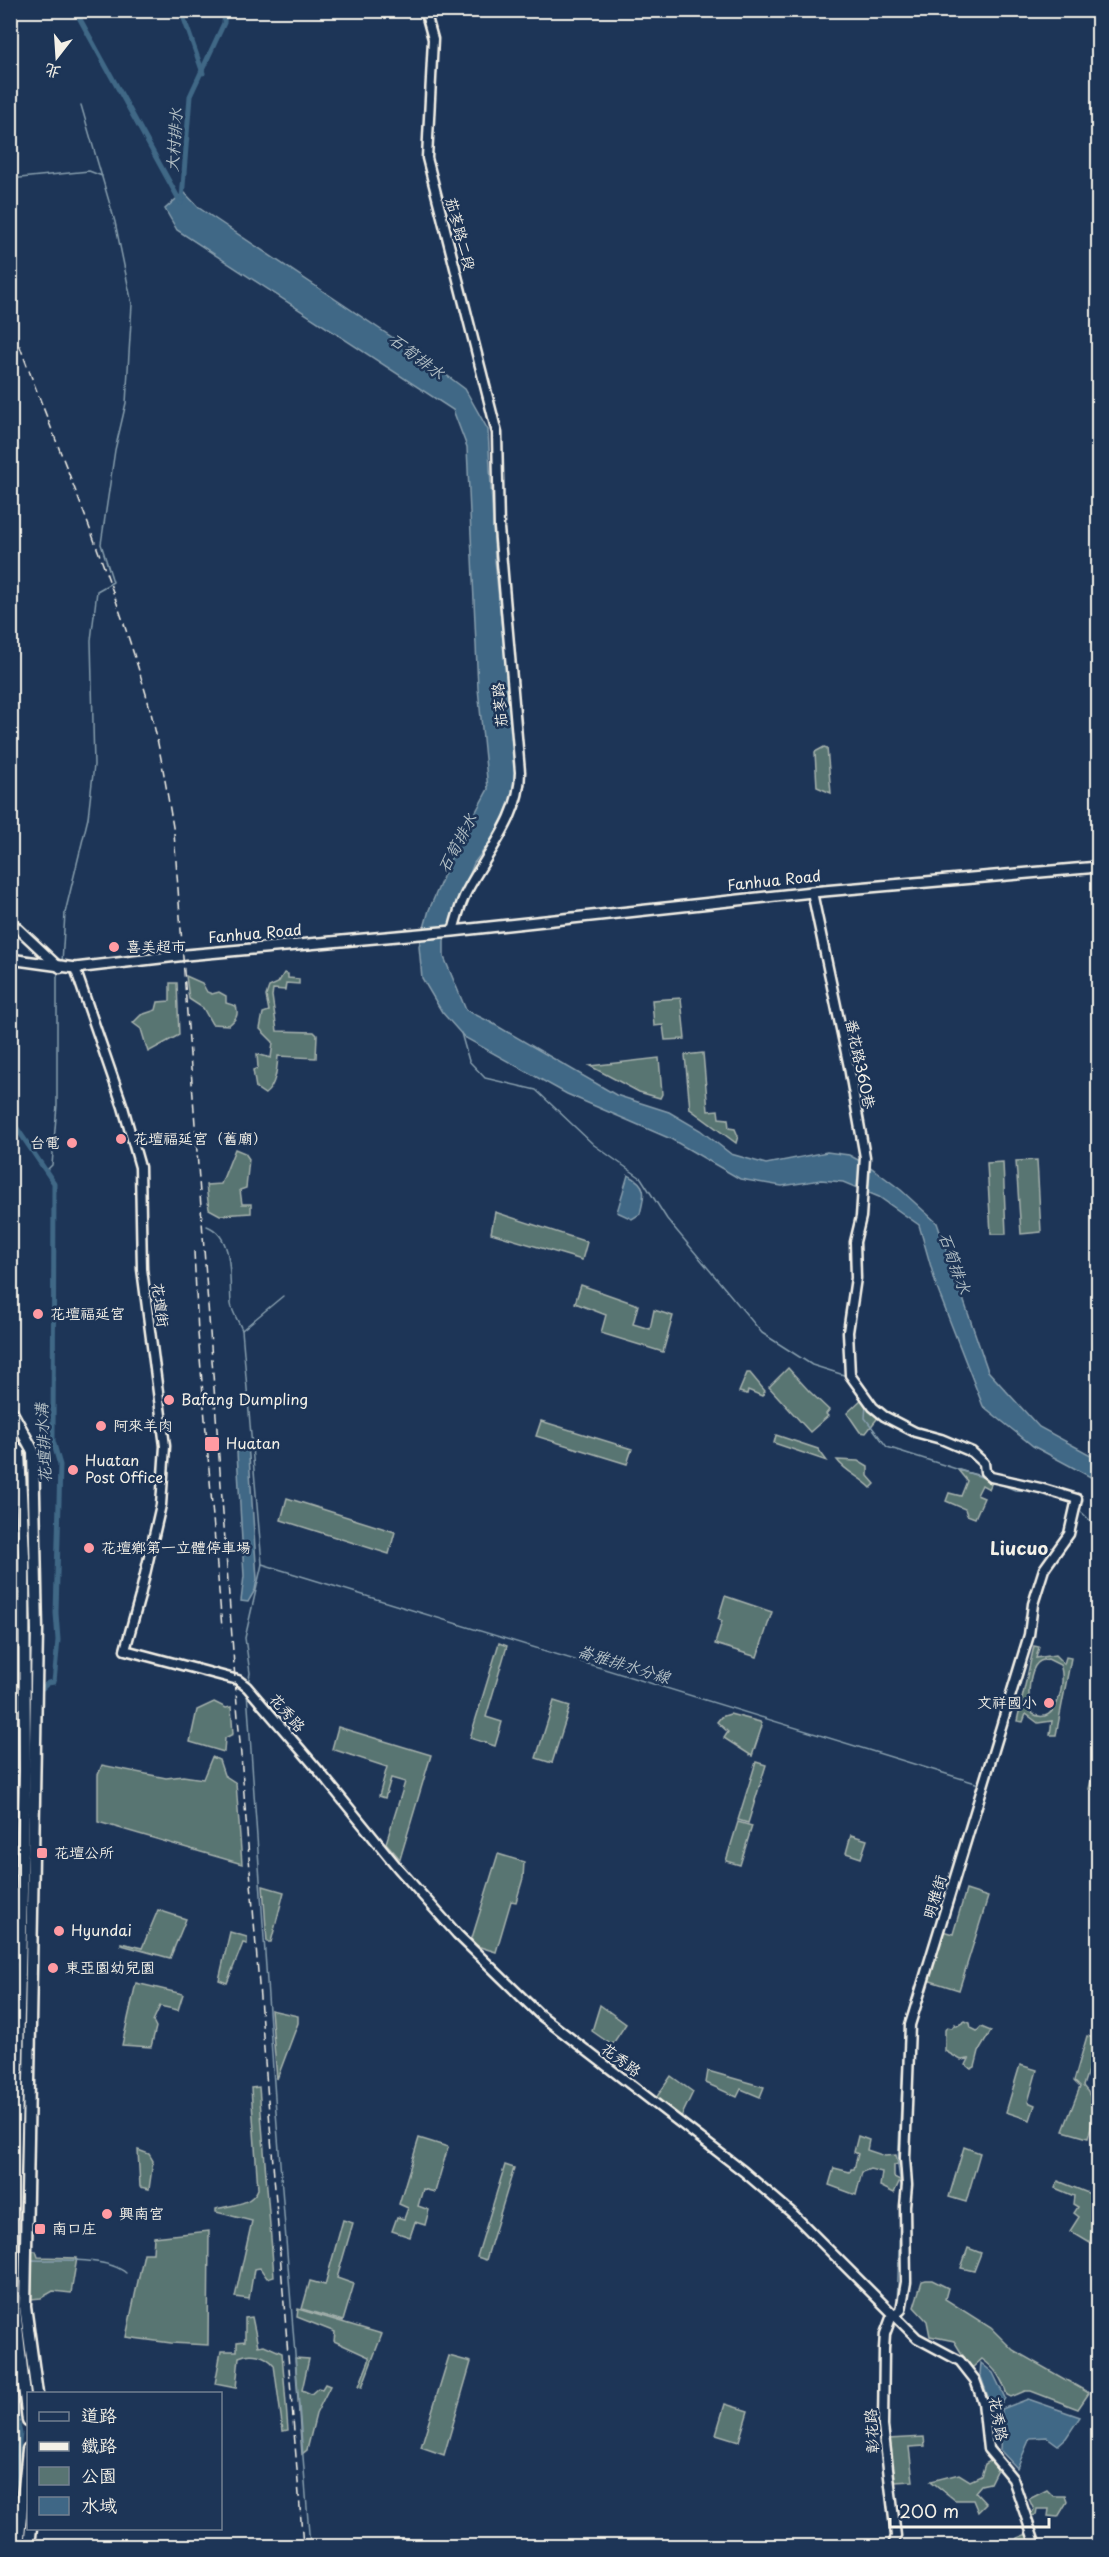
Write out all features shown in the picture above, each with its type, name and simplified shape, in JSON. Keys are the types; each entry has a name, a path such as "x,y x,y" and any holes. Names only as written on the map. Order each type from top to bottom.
{"main road":[{"name":"Fanhua Road","path":"10,959 75,969 186,955 453,931 812,892 1098,867"},
{"path":"10,1409 33,1451 36,1703 28,2206 25,2258 26,2320 37,2392"},
{"path":"10,1440 20,1452 24,1556 25,1719 13,2257 15,2309 27,2412"},
{"path":"14,2209 28,2206"},
{"path":"18,2547 27,2459"},
{"path":"29,2547 31,2530"}],"street":[{"name":"茄苳路二段","path":"425,10 433,39 428,158 493,415 498,461"},
{"name":"茄苳路","path":"453,931 468,889 509,819 519,784 499,528 498,461"},
{"name":"番花路360巷","path":"812,892 849,1067 865,1157 863,1200 855,1242 857,1262 848,1332 850,1375 873,1407 906,1428 972,1452 984,1463 985,1472 991,1477 1077,1499"},
{"path":"10,921 61,968"},
{"name":"花壇街","path":"75,969 123,1107 140,1167 142,1269 165,1446 161,1505 125,1650"},
{"name":"明雅街","path":"894,2317 901,2310 906,2282 905,2206 908,2190 905,2158 910,2025 1029,1635 1033,1604 1047,1563 1069,1534 1077,1499"},
{"name":"花秀路","path":"125,1650 238,1680 247,1687 398,1868 457,1934 530,2006 743,2171 792,2213 917,2338 960,2361 975,2380 983,2402 988,2449 1014,2479 1036,2547"},
{"name":"彰花路","path":"893,2547 896,2536 883,2426 884,2338 891,2318 894,2317"}],"green space":[{"path":"824,747 827,748 831,793 817,787 815,752"},
{"path":"284,973 288,974 288,978 299,979 299,984 286,983 285,990 273,989 277,1031 314,1032 317,1035 316,1058 278,1056 274,1082 265,1094 256,1088 253,1070 258,1068 257,1054 271,1058 273,1042 260,1029 263,1013 269,1011 266,996 269,987 278,983"},
{"path":"186,976 202,983 207,992 212,994 219,992 226,996 226,1003 236,1006 237,1014 229,1025 212,1024 203,1008 189,999"},
{"path":"170,983 177,983 179,1035 148,1052 141,1029 133,1023 141,1015 156,1010 158,1002 170,1001"},
{"path":"681,998 685,1039 665,1040 663,1025 654,1026 652,1000"},
{"path":"703,1053 708,1111 718,1110 719,1118 728,1119 729,1128 735,1129 738,1136 736,1143 690,1109 685,1055"},
{"path":"659,1058 662,1094 660,1098 639,1092 590,1066"},
{"path":"235,1149 245,1153 249,1159 246,1188 240,1190 242,1204 251,1204 251,1213 220,1215 209,1209 206,1185 221,1184"},
{"path":"1037,1160 1041,1232 1021,1234 1016,1161"},
{"path":"1003,1162 1006,1234 991,1234 987,1163"},
{"path":"495,1212 587,1242 582,1260 491,1233"},
{"path":"581,1285 638,1305 633,1324 650,1329 654,1310 673,1316 663,1352 601,1333 606,1315 575,1303"},
{"path":"788,1368 829,1410 826,1414 828,1416 810,1432 769,1387"},
{"path":"747,1373 750,1373 765,1391 762,1396 748,1390 747,1394 739,1392"},
{"path":"863,1398 880,1415 866,1433 860,1432 847,1413"},
{"path":"541,1421 632,1449 627,1464 536,1436"},
{"path":"776,1435 818,1449 827,1461 774,1443"},
{"path":"837,1460 858,1461 868,1467 868,1476 875,1484 871,1488"},
{"path":"958,1470 981,1476 992,1482 989,1489 982,1485 977,1495 984,1498 975,1518 967,1515 965,1509 946,1501 949,1493 961,1496 967,1481"},
{"path":"287,1498 395,1532 389,1554 281,1520"},
{"path":"725,1596 772,1612 757,1657 715,1644 722,1621 718,1619"},
{"path":"499,1643 507,1646 486,1717 502,1722 495,1746 470,1738"},
{"path":"1034,1646 1039,1647 1036,1658 1055,1655 1064,1664 1066,1657 1071,1658 1056,1735 1050,1735 1052,1721 1038,1723 1026,1714 1023,1722 1017,1721","holes":["1048,1659 1060,1665 1061,1691 1054,1709 1041,1717 1033,1714 1029,1690 1035,1666 1040,1661"]},
{"path":"554,1701 570,1706 552,1763 536,1758"},
{"path":"214,1702 226,1708 231,1707 233,1734 225,1738 224,1752 190,1742 197,1710"},
{"path":"730,1714 760,1722 762,1726 752,1756 724,1738 728,1732 717,1722 721,1717"},
{"path":"338,1727 431,1755 400,1859 386,1843 405,1782 391,1778 385,1798 379,1796 387,1767 332,1749"},
{"path":"1098,1755 1096,1790 1089,1789"},
{"path":"212,1757 219,1760 224,1775 236,1783 242,1864 98,1822 98,1775 102,1765 166,1778 183,1776 203,1779"},
{"path":"756,1762 766,1765 748,1823 738,1820"},
{"path":"738,1822 752,1826 740,1865 726,1861"},
{"path":"851,1835 867,1840 861,1858 846,1853"},
{"path":"498,1854 524,1862 523,1878 516,1902 511,1901 496,1952 477,1946 471,1941"},
{"path":"263,1886 284,1892 271,1942 267,1942"},
{"path":"966,1890 988,1897 959,1990 924,1979 939,1930 953,1934"},
{"path":"158,1910 186,1919 170,1958 121,1945 121,1943 142,1948"},
{"path":"230,1932 247,1937 247,1944 243,1943 227,1983 219,1980"},
{"path":"136,1983 183,1994 178,2010 160,2006 153,2021 156,2027 151,2047 122,2045"},
{"path":"600,2005 626,2024 612,2045 592,2031"},
{"path":"271,2010 298,2016 298,2023 277,2079"},
{"path":"965,2021 977,2031 981,2027 991,2031 979,2051 975,2067 971,2069 966,2065 969,2059 961,2060 945,2051 947,2027 952,2028 955,2024 957,2026"},
{"path":"1087,2036 1098,2039 1083,2086 1093,2104 1093,2118 1088,2138 1063,2131 1080,2087 1074,2081"},
{"path":"1020,2065 1037,2070 1028,2102 1035,2105 1030,2120 1006,2112"},
{"path":"708,2071 764,2087 760,2097 741,2089 737,2097 706,2083"},
{"path":"671,2076 693,2092 681,2117 656,2098"},
{"path":"259,2087 274,2276 267,2278 260,2268 254,2269 249,2299 235,2297 252,2221 216,2212 216,2209 246,2201 258,2189 251,2088"},
{"path":"858,2136 869,2140 867,2150 885,2156 896,2155 898,2164 894,2165 894,2177 900,2180 894,2193 880,2186 882,2172 870,2169 862,2172 856,2195 829,2185 834,2168 850,2172 854,2169 858,2154 854,2152"},
{"path":"419,2138 448,2147 435,2192 423,2189 418,2206 429,2210 425,2225 415,2222 410,2237 392,2231 397,2217 404,2219 408,2208 399,2204"},
{"path":"964,2147 980,2153 966,2202 949,2197"},
{"path":"138,2150 149,2154 153,2161 149,2189 140,2187"},
{"path":"505,2165 514,2168 486,2260 477,2257"},
{"path":"1058,2181 1098,2197 1090,2243 1070,2231 1079,2217 1074,2213 1078,2207 1073,2204 1074,2196 1055,2188"},
{"path":"343,2220 353,2223 337,2278 354,2284 343,2321 302,2309 310,2281 325,2285"},
{"path":"209,2231 208,2345 126,2337 144,2253 153,2253 154,2237"},
{"path":"968,2248 981,2253 974,2271 961,2268"},
{"path":"29,2251 36,2251 38,2257 77,2258 71,2293 53,2291 41,2298 31,2299"},
{"path":"932,2280 948,2288 945,2299 991,2328 1013,2350 1089,2393 1078,2409 1031,2391 1011,2397 1007,2395 995,2371 982,2359 970,2367 954,2341 930,2336 927,2321 914,2307 922,2281"},
{"path":"298,2309 382,2334 362,2387 359,2386 369,2357 334,2341 335,2332 297,2317"},
{"path":"252,2317 258,2346 264,2345 282,2353 288,2430 283,2431 274,2365 267,2359 253,2354 239,2357 236,2388 215,2384 221,2351 237,2351 237,2342 245,2341 245,2318"},
{"path":"449,2356 471,2362 444,2455 421,2447"},
{"path":"295,2358 309,2359 302,2390 311,2394 318,2388 322,2389 325,2384 330,2386 316,2414 307,2450 302,2454"},
{"path":"725,2404 748,2411 739,2441 716,2434"},
{"path":"924,2437 925,2446 909,2447 913,2481 894,2482 888,2439"},
{"path":"990,2461 999,2465 990,2483 981,2485 975,2492 986,2504 978,2512 973,2500 955,2500 931,2481 959,2474 970,2481 981,2476 985,2464"},
{"path":"1047,2490 1053,2496 1065,2496 1067,2502 1058,2517 1048,2516 1049,2509 1037,2509 1036,2515 1029,2516 1034,2510 1029,2499"},
{"path":"1027,2534 1032,2546 1011,2546 1017,2538"}],"water":[{"path":"184,192 199,208 429,362 465,389 488,430 495,560 518,790 492,839 474,863 444,941 444,957 466,1010 616,1095 669,1112 700,1130 731,1154 766,1164 827,1152 849,1155 869,1166 901,1190 937,1223 988,1371 1039,1427 1098,1459 1098,1481 1033,1446 983,1406 937,1288 919,1225 879,1197 843,1182 821,1180 782,1186 740,1179 671,1139 567,1094 464,1037 442,1012 422,978 419,946 429,910 451,858 488,789 478,688 467,447 453,410 177,230 165,209"},
{"path":"628,1175 639,1182 644,1196 640,1214 632,1219 617,1212"},
{"path":"248,1447 249,1456 257,1579 255,1590 248,1602 241,1601 244,1576 237,1452"},
{"path":"981,2363 993,2373 1005,2398 1001,2405 988,2397 980,2374"},
{"path":"1028,2399 1080,2417 1066,2438 1058,2445 1047,2437 1030,2438 1017,2468 1000,2450 1002,2409"}],"waterway":[{"name":"石筍排水","path":"75,10 181,203"},
{"path":"181,10 203,73"},
{"name":"大村排水","path":"182,199 190,96 224,23 225,10"},
{"path":"62,963 65,913 88,818 94,765 91,640 97,591 113,582 101,544 115,450 126,403 132,304 115,222 81,105"},
{"path":"10,179 89,171 102,176"},
{"path":"823,962 854,1119"},
{"path":"47,1170 52,1165 57,1105 57,977 59,971"},
{"path":"461,1033 469,1061 485,1078 536,1090 594,1145 641,1178 667,1219 762,1333 812,1365 847,1376"},
{"name":"花壇排水溝","path":"10,1118 54,1183 53,1441 60,1465 56,1613 58,1640 54,1682 48,1683 36,1694"},
{"path":"207,1226 216,1231 226,1249 229,1260 231,1304 242,1330"},
{"path":"248,1684 250,1673 245,1638 262,1564 242,1330 283,1296"},
{"path":"866,1404 865,1418 887,1447 988,1479"},
{"path":"998,1483 1015,1490 1034,1491"},
{"path":"1059,1498 1071,1503"},
{"path":"1079,1510 1098,1528"},
{"name":"崙雅排水分線","path":"262,1564 979,1784 905,2023 898,2166 901,2186 897,2308"},
{"path":"247,1692 276,2112 310,2546"},
{"name":"花壇排水溝","path":"10,1723 23,1707"},
{"path":"1098,1784 1096,1795 1098,1803"},
{"path":"30,2260 94,2262 107,2264 126,2273"},
{"name":"花壇排水溝","path":"10,2382 20,2434 10,2517"},
{"name":"花壇排水溝","path":"10,2474 15,2475"}],"railway":[{"path":"10,320 116,600 155,729 174,833 235,1679 303,2546"},
{"path":"194,1251 198,1333 222,1628"}],"place":[{"name":"喜美超市","path":"114,947"},
{"name":"花壇福延宮（舊廟）","path":"121,1139"},
{"name":"台電","path":"72,1143"},
{"name":"花壇福延宮","path":"38,1314"},
{"name":"Bafang Dumpling","path":"169,1400"},
{"name":"阿來羊肉","path":"101,1426"},
{"name":"Huatan","path":"212,1444"},
{"name":"Huatan Post Office","path":"73,1470"},
{"name":"花壇鄉第一立體停車場","path":"89,1548"},
{"name":"文祥國小","path":"1049,1703"},
{"name":"花壇公所","path":"42,1853"},
{"name":"Hyundai","path":"59,1931"},
{"name":"東亞園幼兒園","path":"53,1968"},
{"name":"興南宮","path":"107,2214"},
{"name":"南口庄","path":"40,2229"}],"district":[{"name":"Liucuo","path":"1019,1549"}]}
